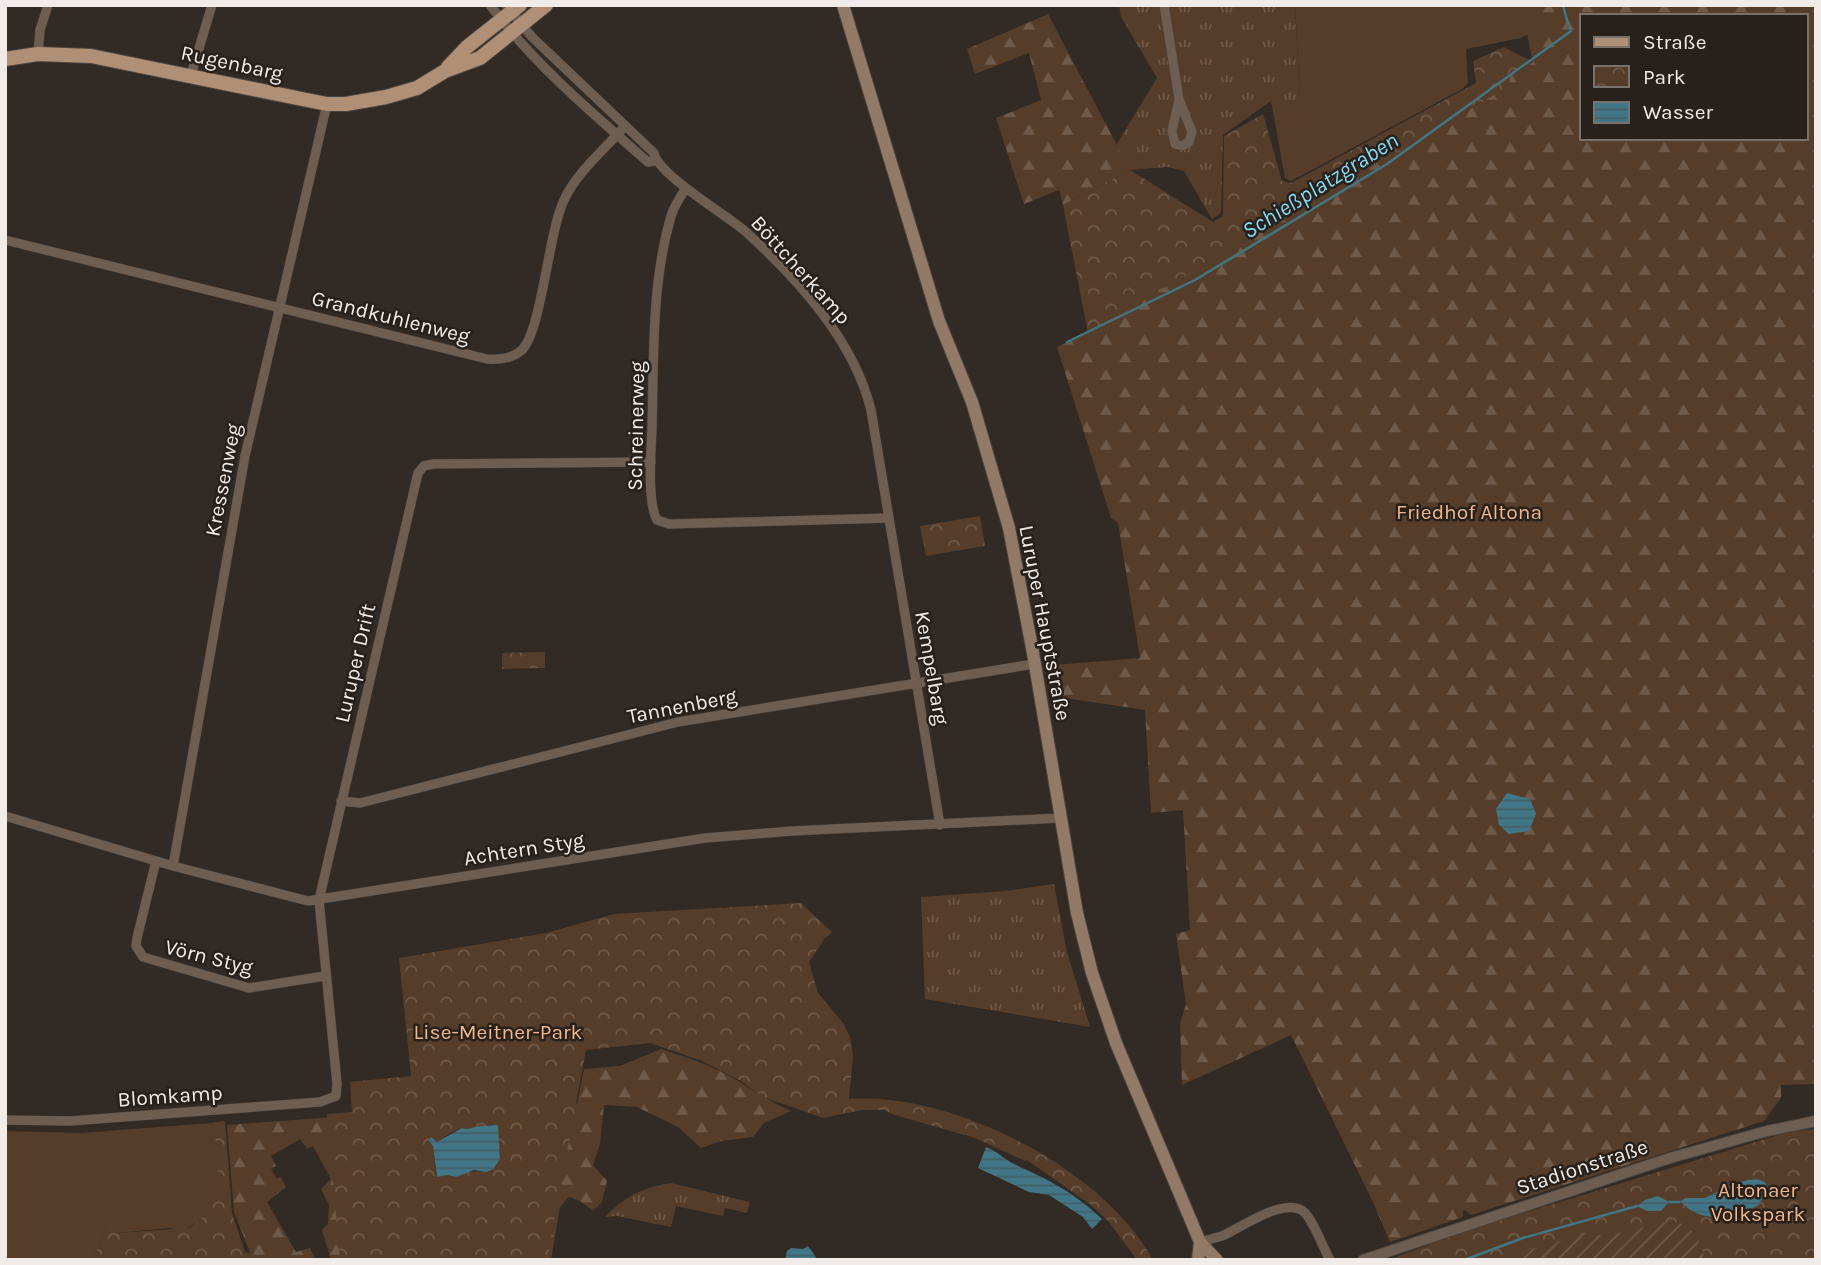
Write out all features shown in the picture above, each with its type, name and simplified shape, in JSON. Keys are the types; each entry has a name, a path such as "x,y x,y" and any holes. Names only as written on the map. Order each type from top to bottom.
{"main road":[{"name":"Rugenbarg","path":"5,59 38,54 91,56 327,104 356,103 396,95 424,85 445,71 480,58 546,5"},
{"name":"Luruper Hauptstraße","path":"844,7 939,321 980,427 1009,528 1076,913 1103,1009 1200,1242 1217,1260"},
{"name":"Rugenbarg","path":"445,71 467,47 510,11"},
{"name":"Luruper Hauptstraße","path":"1198,1260 1200,1242"}],"street":[{"path":"38,54 40,30 48,5"},
{"path":"191,75 212,5"},
{"name":"Böttcherkamp","path":"489,5 510,11 517,29 617,135 648,162 656,161"},
{"path":"1164,5 1179,99"},
{"name":"Böttcherkamp","path":"517,29 654,153 656,161 686,188 729,218 763,248 800,288 840,340 855,365 867,394 889,518"},
{"name":"Kressenweg","path":"173,866 245,456 327,104"},
{"name":"Grandkuhlenweg","path":"5,240 487,359 507,359 516,355 528,341 532,331 564,199 582,174 625,126"},
{"name":"Schreinerweg","path":"686,188 671,218 659,282 651,462 654,514 662,523 889,518"},
{"name":"Luruper Drift","path":"336,1096 319,900 421,469 428,464 651,462"},
{"name":"Kempelbarg","path":"889,518 940,825"},
{"name":"Tannenberg","path":"341,801 360,803 678,722 1034,664"},
{"name":"Achtern Styg","path":"5,816 300,900 319,900 705,838 1060,818"},
{"name":"Vörn Styg","path":"156,861 137,938 136,946 142,957 249,988 325,976"},
{"name":"Blomkamp","path":"5,1120 38,1122 140,1116 320,1102 336,1096"},
{"name":"Stadionstraße","path":"1363,1260 1670,1158 1816,1121"},
{"path":"1200,1242 1225,1234 1237,1226 1280,1209 1296,1208 1308,1216 1330,1260"}],"green space":[{"path":"1119,5 1295,5 1300,101 1271,101 1223,135 1221,213 1212,219 1184,171 1168,167 1130,170 1116,145 1157,78 1121,17"},
{"path":"1295,5 1529,5 1536,31 1521,38 1466,49 1468,83 1462,89 1291,181 1285,178 1271,101 1300,101"},
{"name":"Friedhof Altona","path":"1521,5 1816,5 1816,1084 1781,1085 1781,1098 1764,1121 1471,1215 1465,1210 1463,1217 1390,1242 1291,1035 1182,1085 1180,1024 1186,1004 1176,934 1190,930 1183,810 1151,813 1145,710 1058,697 1054,665 1140,658 1118,523 1111,518 1057,347 1088,333 1533,62"},
{"path":"1048,14 1130,170 1063,205 1059,190 1024,204 996,118 1041,100 1029,53 975,74 967,49"},
{"path":"1504,47 1533,62 1511,74 1508,87 1088,333 1063,205 1130,170 1213,222 1223,216 1224,136 1263,114 1282,181 1291,183 1476,83 1473,61"},
{"path":"980,516 985,546 926,556 920,526"},
{"path":"545,652 545,668 502,669 502,653"},
{"path":"1054,884 1067,952 1090,1027 925,999 921,897 1005,891"},
{"name":"Lise-Meitner-Park","path":"801,903 832,932 809,962 818,993 843,1023 850,1037 853,1056 849,1099 890,1100 933,1108 978,1122 1021,1142 1062,1167 1099,1195 1130,1227 1153,1260 1137,1260 1109,1222 1091,1205 1027,1160 975,1138 884,1110 862,1110 823,1118 763,1097 741,1081 702,1061 650,1043 586,1050 547,1260 340,1260 327,1114 352,1112 350,1082 411,1076 399,958 546,933 614,914","holes":["496,1124 500,1154 486,1172 436,1175 433,1146 462,1128 469,1130"]},
{"path":"661,1049 716,1069 791,1111 764,1123 753,1137 721,1141 701,1148 678,1127 637,1107 604,1105 600,1144 593,1165 607,1181 602,1202 593,1211 569,1197 560,1207 551,1260 370,1260 469,1207 546,1104 577,1104 584,1069 620,1066"},
{"path":"333,1117 355,1260 331,1260 322,1230 328,1223 329,1205 321,1189 331,1179 313,1146 307,1149 300,1139 271,1156 276,1166 271,1169 277,1179 281,1177 286,1187 267,1202 296,1252 310,1248 316,1260 253,1260 234,1212 227,1125"},
{"path":"225,1121 232,1213 245,1252 275,1260 93,1260 112,1210 117,1233 189,1228 201,1219 215,1133 210,1123"},
{"path":"210,1123 215,1132 219,1193 201,1219 182,1232 170,1228 116,1233 112,1211 93,1260 5,1260 5,1131 81,1133"},
{"name":"Altonaer Volkspark","path":"1816,1129 1816,1260 1388,1260 1472,1229 1752,1143 1788,1132"},
{"path":"671,1183 750,1202 747,1213 725,1208 723,1216 676,1206 671,1227 617,1216 605,1217 635,1194"},
{"path":"1672,1221 1686,1226 1695,1234 1705,1260 1519,1260 1527,1250 1588,1233 1605,1236"}],"water":[{"path":"1507,793 1530,799 1536,814 1529,831 1509,834 1499,825 1496,809"},
{"path":"496,1124 500,1159 493,1169 486,1172 474,1170 456,1177 437,1177 433,1146 429,1141 431,1137 437,1142 462,1128"},
{"path":"986,1147 1061,1187 1102,1219 1092,1229 1083,1217 1049,1195 1029,1192 978,1168"},
{"path":"1748,1180 1762,1181 1768,1188 1759,1205 1743,1211 1718,1217 1700,1215 1679,1202 1686,1198 1705,1198 1732,1184"},
{"path":"1658,1196 1669,1202 1661,1211 1647,1211 1637,1206 1645,1200"},
{"path":"808,1246 818,1260 785,1260 787,1251 791,1248 803,1249"}],"waterway":[{"name":"Schießplatzgraben","path":"1563,5 1568,24"},
{"name":"Schießplatzgraben","path":"1067,342 1195,280 1387,164 1571,31 1570,27"},
{"path":"1669,1202 1679,1202"},
{"path":"1464,1260 1523,1238 1637,1206"}]}
